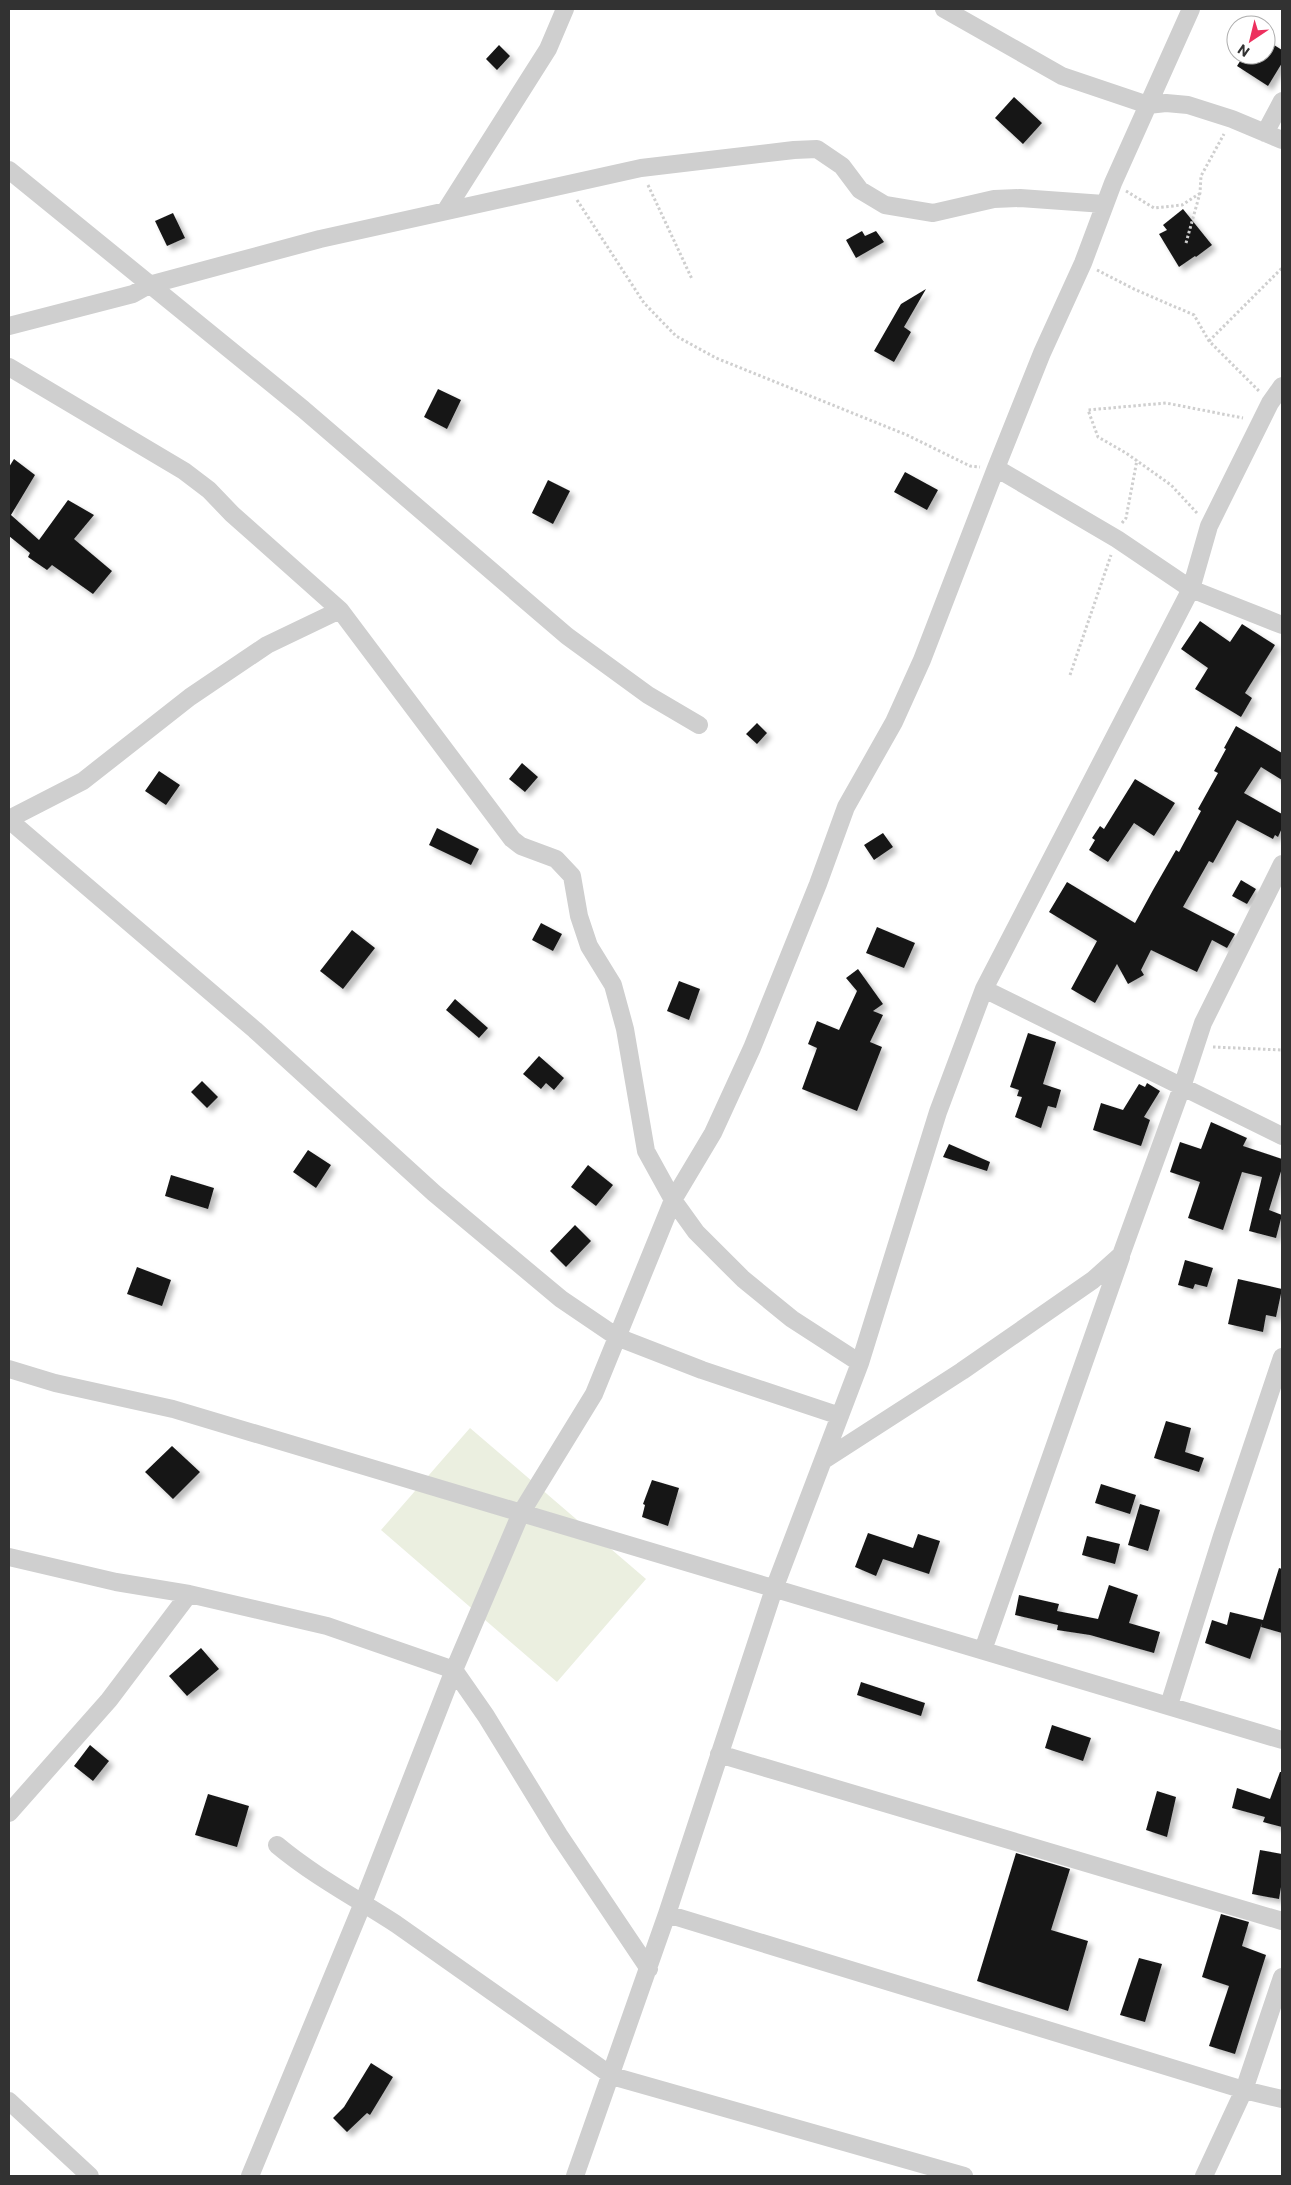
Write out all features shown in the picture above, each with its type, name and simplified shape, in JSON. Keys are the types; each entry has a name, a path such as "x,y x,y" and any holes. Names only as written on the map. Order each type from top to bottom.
{"street":[{"path":"446,210 548,49 565,9"},
{"path":"944,9 1062,76 1148,105 1166,103 1188,105 1232,119 1282,140"},
{"path":"250,2176 364,1903 454,1670 521,1513 594,1394 673,1200 714,1132 752,1048 818,884 846,807 894,722 922,660 1042,353 1083,263 1113,183 1191,9"},
{"path":"1265,133 1282,101"},
{"path":"9,326 133,294 149,285 320,239 641,168 754,153 817,149 842,166 860,190 885,205 933,213 994,199 1020,198 1104,204"},
{"path":"10,169 149,285 303,409 567,636 648,695 699,725"},
{"path":"9,367 184,471 209,490 232,514 340,610 512,839 521,846 556,859 568,869 572,876 579,916 589,946 613,985 625,1029 646,1151 673,1200 696,1232 743,1279 792,1319 860,1363"},
{"path":"576,2176 649,1969 774,1589 860,1363 938,1112 984,989 1191,589 1209,526 1261,422 1276,406 1282,386"},
{"path":"996,468 1117,539 1191,589 1282,625"},
{"path":"340,610 267,645 190,697 83,781 9,820 255,1030 434,1194 561,1299 617,1337 702,1370 840,1416"},
{"path":"983,1650 1182,1087 1203,1022 1282,864"},
{"path":"984,989 1282,1136"},
{"path":"824,1460 971,1366 1093,1280 1122,1254"},
{"path":"1169,1705 1222,1536 1282,1357"},
{"path":"9,1369 55,1383 173,1409 1282,1740"},
{"path":"9,1557 116,1582 189,1594 327,1626 454,1670 486,1716 559,1835 649,1969"},
{"path":"9,1813 109,1700 189,1594"},
{"path":"719,1754 1282,1921"},
{"path":"277,1845 324,1881 364,1903 466,1972 612,2076 929,2171 964,2176"},
{"path":"667,1914 1244,2090 1282,2099"},
{"path":"1204,2176 1244,2090 1282,1976"},
{"path":"9,2101 90,2176"}],"path":[{"path":"1186,243 1200,193 1201,176 1232,119"},
{"path":"641,168 692,279"},
{"path":"1113,183 1154,208 1182,205 1200,193"},
{"path":"567,184 644,303 676,336 716,358 907,435 970,466 996,468"},
{"path":"1083,263 1134,289 1194,315 1208,341 1276,406"},
{"path":"1208,341 1282,268"},
{"path":"1209,526 1171,485 1137,460 1098,437 1088,410 1166,403 1261,422"},
{"path":"1070,675 1120,528 1126,518 1137,460"},
{"path":"1194,1046 1282,1050"}],"shaded area":[{"path":"470,1428 646,1579 557,1682 381,1530"}],"building":[{"path":"499,45 510,56 497,70 486,59"},
{"path":"1276,46 1282,50 1282,63 1268,86 1237,66 1276,65"},
{"path":"1014,97 1042,123 1023,144 995,118"},
{"path":"1183,209 1212,245 1179,267 1159,234 1167,230 1163,225"},
{"path":"173,213 185,238 167,246 155,221"},
{"path":"862,231 865,236 876,231 884,242 856,258 846,240"},
{"path":"926,289 904,327 911,332 894,362 874,351 901,304"},
{"path":"438,389 461,400 447,429 424,417"},
{"path":"14,459 35,475 11,515 39,540 68,500 94,515 74,539 112,571 93,594 52,565 47,570 28,557 30,553 9,536 9,467"},
{"path":"905,472 938,490 927,510 894,492"},
{"path":"548,480 570,491 553,524 532,513"},
{"path":"1200,621 1230,642 1242,624 1275,645 1245,693 1252,698 1241,717 1195,689 1208,668 1181,649"},
{"path":"757,723 767,733 757,744 746,734"},
{"path":"1236,726 1282,753 1282,780 1261,767 1244,793 1282,814 1282,828 1278,837 1275,835 1273,839 1237,820 1213,863 1209,861 1183,907 1235,934 1227,948 1212,940 1197,972 1151,950 1141,970 1144,975 1128,984 1117,964 1095,1003 1071,989 1097,941 1049,912 1067,882 1135,923 1176,850 1179,852 1201,811 1198,809 1218,773 1214,771"},
{"path":"522,763 538,777 525,792 509,779"},
{"path":"159,771 180,785 166,805 145,791"},
{"path":"1135,779 1175,803 1154,836 1134,823 1108,862 1089,850 1095,840 1092,838 1100,826 1104,829"},
{"path":"437,828 479,849 471,865 429,845"},
{"path":"883,833 893,847 874,860 864,845"},
{"path":"1241,880 1256,889 1247,904 1232,896"},
{"path":"541,923 562,934 553,951 532,940"},
{"path":"877,927 915,943 904,968 866,953"},
{"path":"352,930 375,948 343,989 320,971"},
{"path":"858,969 883,1004 873,1011 883,1015 870,1042 882,1047 857,1111 802,1089 817,1048 808,1044 817,1021 839,1030 857,991 846,978"},
{"path":"679,981 700,989 689,1020 667,1011"},
{"path":"455,999 488,1028 479,1038 446,1010"},
{"path":"1028,1033 1056,1042 1043,1084 1061,1090 1056,1108 1048,1106 1041,1128 1015,1117 1022,1097 1017,1096 1019,1090 1010,1087"},
{"path":"539,1056 564,1078 554,1090 546,1083 541,1089 523,1074"},
{"path":"202,1081 218,1097 207,1108 191,1092"},
{"path":"1147,1083 1160,1091 1144,1117 1150,1120 1141,1146 1093,1130 1101,1103 1123,1110 1139,1084 1145,1087"},
{"path":"1211,1122 1247,1138 1243,1146 1282,1159 1282,1168 1269,1210 1282,1215 1276,1238 1249,1231 1262,1177 1242,1172 1223,1230 1188,1218 1200,1182 1170,1172 1180,1142 1201,1149"},
{"path":"949,1144 990,1162 987,1171 943,1157"},
{"path":"308,1150 331,1165 316,1188 293,1172"},
{"path":"588,1165 613,1185 596,1206 571,1187"},
{"path":"171,1175 214,1188 208,1209 165,1196"},
{"path":"575,1225 591,1241 566,1267 550,1251"},
{"path":"1185,1260 1213,1268 1207,1287 1195,1284 1193,1289 1178,1285"},
{"path":"137,1267 171,1280 162,1306 127,1294"},
{"path":"1238,1279 1282,1289 1276,1317 1266,1315 1263,1332 1228,1324"},
{"path":"1166,1421 1191,1428 1185,1452 1204,1458 1199,1472 1154,1458"},
{"path":"172,1446 200,1472 173,1499 145,1472"},
{"path":"652,1480 679,1488 668,1526 642,1517 645,1505 643,1504"},
{"path":"1101,1484 1136,1495 1130,1514 1095,1503"},
{"path":"1140,1504 1160,1510 1148,1551 1128,1545"},
{"path":"868,1533 913,1548 918,1534 940,1541 929,1574 883,1559 876,1576 855,1567"},
{"path":"1087,1536 1120,1544 1115,1564 1082,1555"},
{"path":"1279,1568 1282,1569 1282,1633 1261,1627 1262,1623 1250,1659 1205,1643 1212,1620 1227,1625 1230,1612 1263,1620"},
{"path":"1109,1585 1138,1595 1129,1623 1160,1632 1154,1653 1090,1635 1057,1630 1058,1625 1015,1615 1019,1595 1059,1604 1057,1611 1098,1619"},
{"path":"201,1648 219,1669 187,1696 169,1676"},
{"path":"861,1682 925,1703 921,1716 857,1695"},
{"path":"1052,1725 1091,1738 1083,1761 1045,1748"},
{"path":"90,1745 109,1761 93,1781 74,1766"},
{"path":"1280,1772 1282,1772 1282,1827 1263,1822 1265,1817 1232,1808 1237,1788 1270,1799"},
{"path":"1157,1791 1176,1797 1167,1837 1146,1830"},
{"path":"208,1794 249,1806 237,1847 195,1835"},
{"path":"1260,1850 1282,1854 1282,1881 1279,1899 1252,1894"},
{"path":"1016,1853 1070,1869 1051,1930 1088,1941 1068,2011 977,1981"},
{"path":"1221,1914 1249,1922 1242,1946 1266,1955 1235,2054 1209,2046 1229,1986 1202,1977"},
{"path":"1139,1958 1162,1964 1145,2022 1120,2015"},
{"path":"371,2063 393,2077 370,2115 367,2113 347,2132 333,2118 344,2107"}]}
